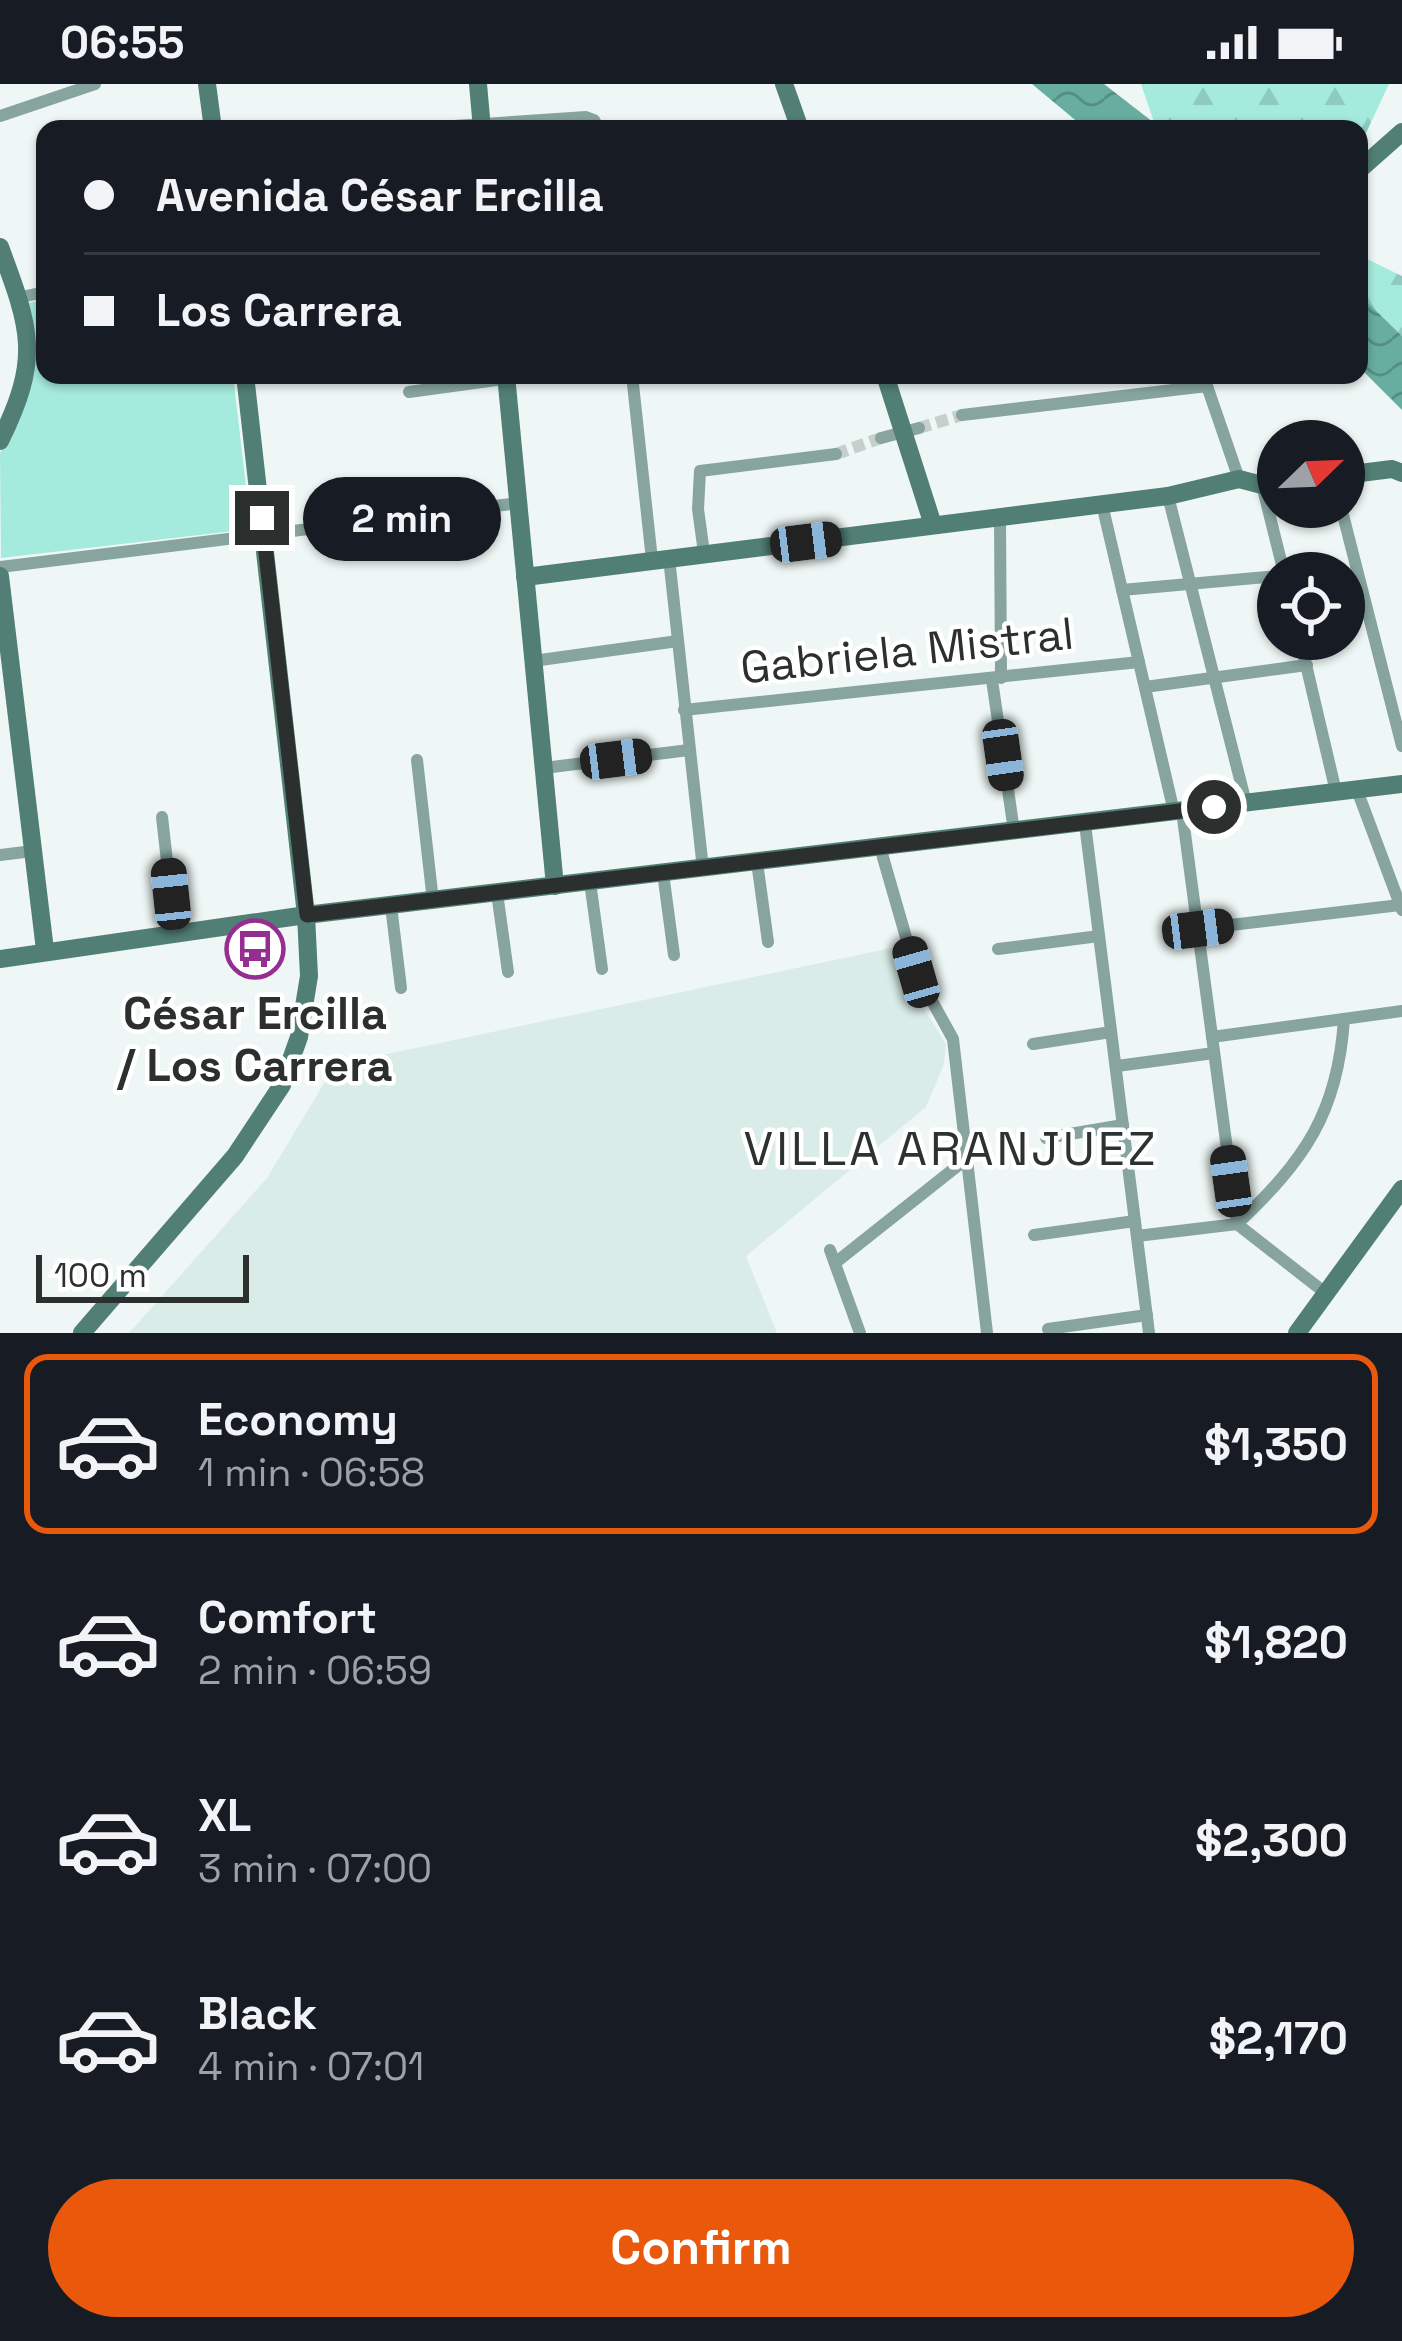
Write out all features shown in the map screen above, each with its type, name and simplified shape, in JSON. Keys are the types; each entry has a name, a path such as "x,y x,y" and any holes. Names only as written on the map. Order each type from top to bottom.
{"street":[{"path":"0,116 95,84"},
{"path":"207,84 212,120"},
{"path":"478,84 481,120"},
{"path":"784,84 797,120"},
{"path":"551,120 594,120"},
{"path":"1368,162 1402,132"},
{"path":"0,247 21,297 28,335 28,368 17,407 0,441"},
{"path":"21,297 36,294"},
{"path":"82,1333 236,1156 282,1085 299,1036 309,976 307,915 246,384"},
{"path":"409,392 461,384"},
{"path":"507,384 555,886"},
{"path":"633,384 660,559 678,641 703,868"},
{"path":"889,384 911,431 933,526"},
{"path":"962,415 1208,386 1239,479"},
{"path":"880,438 911,431"},
{"path":"704,553 698,509 700,471 836,454"},
{"path":"1365,473 1391,469 1402,473"},
{"path":"525,577 1168,496 1239,479 1257,482"},
{"path":"1168,496 1246,803"},
{"path":"45,950 0,571 518,503"},
{"path":"1102,504 1178,811 1237,1224"},
{"path":"1000,518 996,679 1013,831"},
{"path":"1345,528 1402,746"},
{"path":"1122,590 1257,577"},
{"path":"533,661 678,641"},
{"path":"1306,660 1336,792"},
{"name":"Gabriela Mistral","path":"684,710 1139,662"},
{"path":"1145,687 1307,665"},
{"path":"544,768 689,750"},
{"path":"417,760 433,901"},
{"path":"0,959 307,915 1402,784"},
{"path":"1198,929 1401,908 1357,790"},
{"path":"162,817 175,932"},
{"path":"1085,824 1149,1333"},
{"path":"880,847 916,972 953,1039 987,1333"},
{"path":"0,855 33,851"},
{"path":"757,862 768,943"},
{"path":"663,874 674,955"},
{"path":"590,882 602,969"},
{"path":"497,893 508,972"},
{"path":"391,906 401,988"},
{"path":"998,949 1099,936"},
{"path":"1212,1037 1402,1011"},
{"path":"1237,1224 1278,1186 1330,1103 1342,1054 1344,1019"},
{"path":"1033,1044 1111,1032"},
{"path":"1117,1066 1214,1053"},
{"path":"1046,1138 1123,1125"},
{"path":"860,1333 833,1256 965,1160"},
{"path":"1297,1333 1402,1189"},
{"path":"1034,1235 1237,1224 1328,1295"},
{"path":"1048,1329 1147,1316"}],"shaded area":[{"path":"896,947 919,1001 946,1044 944,1064 926,1107 746,1256 777,1333 129,1333 267,1178 335,1065"}],"green space":[{"path":"1141,84 1389,84 1368,129 1368,120 1153,120"},
{"path":"1368,259 1402,276 1402,336 1368,303"},
{"path":"36,302 36,384 234,384 251,529 1,558 0,453 22,409 27,303"}],"water":[{"path":"1032,84 1104,84 1150,120 1075,120"},
{"path":"1368,303 1402,336 1402,410 1368,376"}],"tunnel":[{"path":"919,428 962,415"},
{"path":"836,454 881,438"}],"place":[{"name":"César Ercilla / Los Carrera","path":"255,949"}],"district":[{"name":"VILLA ARANJUEZ","path":"951,1148"}],"route":[{"path":"262,518 307,915 1214,807"}]}
